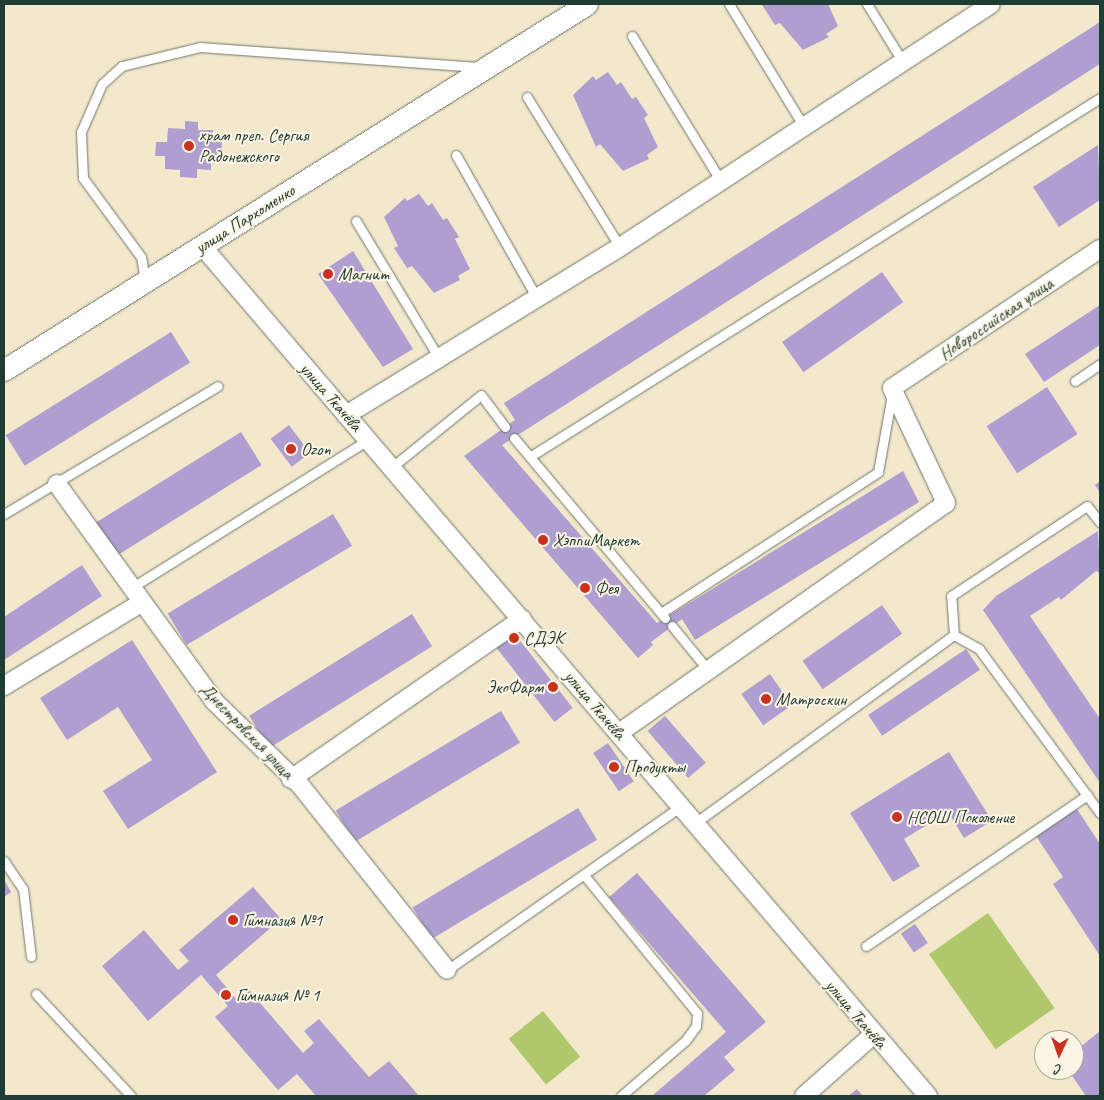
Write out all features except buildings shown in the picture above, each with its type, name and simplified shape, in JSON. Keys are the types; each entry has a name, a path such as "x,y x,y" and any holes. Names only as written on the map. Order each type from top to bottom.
{"street":[{"name":"улица Пархоменко","path":"4,370 587,4"},
{"path":"346,415 620,247 991,4"},
{"name":"улица Ткачёва","path":"202,246 522,619 873,1035 928,1096"},
{"name":"Новороссийская улица","path":"892,388 1100,249"},
{"path":"618,733 946,503 892,388"},
{"name":"Днестровская улица","path":"57,484 130,588 214,701 291,779 447,970"},
{"path":"4,686 141,603"},
{"path":"291,779 522,619"},
{"path":"804,1096 873,1035"}],"lane":[{"path":"729,4 804,126"},
{"path":"867,4 903,62"},
{"path":"632,36 722,181"},
{"path":"145,282 141,257 83,178 81,132 102,84 122,66 200,46 486,68"},
{"path":"527,98 620,247"},
{"path":"531,456 1100,98"},
{"path":"456,155 537,298"},
{"path":"356,221 439,358"},
{"path":"1075,380 1100,364"},
{"path":"4,514 218,386"},
{"path":"514,438 663,616 878,472 892,388"},
{"path":"392,467 481,395 504,427"},
{"path":"130,588 368,440"},
{"path":"954,635 951,596 1087,506 1100,522"},
{"path":"672,626 708,670"},
{"path":"695,823 841,719 954,635"},
{"path":"954,635 979,649 1100,813"},
{"path":"866,946 1087,795"},
{"path":"447,970 681,806"},
{"path":"4,861 23,889 32,957"},
{"path":"584,875 697,1014 696,1026 686,1040 621,1096"},
{"path":"36,994 131,1096"}],"green space":[{"path":"988,913 1055,1008 996,1049 929,954"},
{"path":"543,1011 580,1057 546,1085 509,1039"}],"place":[{"name":"храм преп. Сергия Радонежского","path":"189,146"},
{"name":"Магнит","path":"328,274"},
{"name":"Ozon","path":"291,449"},
{"name":"ХэппиМаркет","path":"543,540"},
{"name":"Фея","path":"585,588"},
{"name":"СДЭК","path":"514,638"},
{"name":"ЭкоФарм","path":"553,687"},
{"name":"Матроскин","path":"766,699"},
{"name":"Продукты","path":"614,767"},
{"name":"НСОШ Поколение","path":"897,817"},
{"name":"Гимназия №1","path":"233,920"},
{"name":"Гимназия № 1","path":"226,995"}]}
